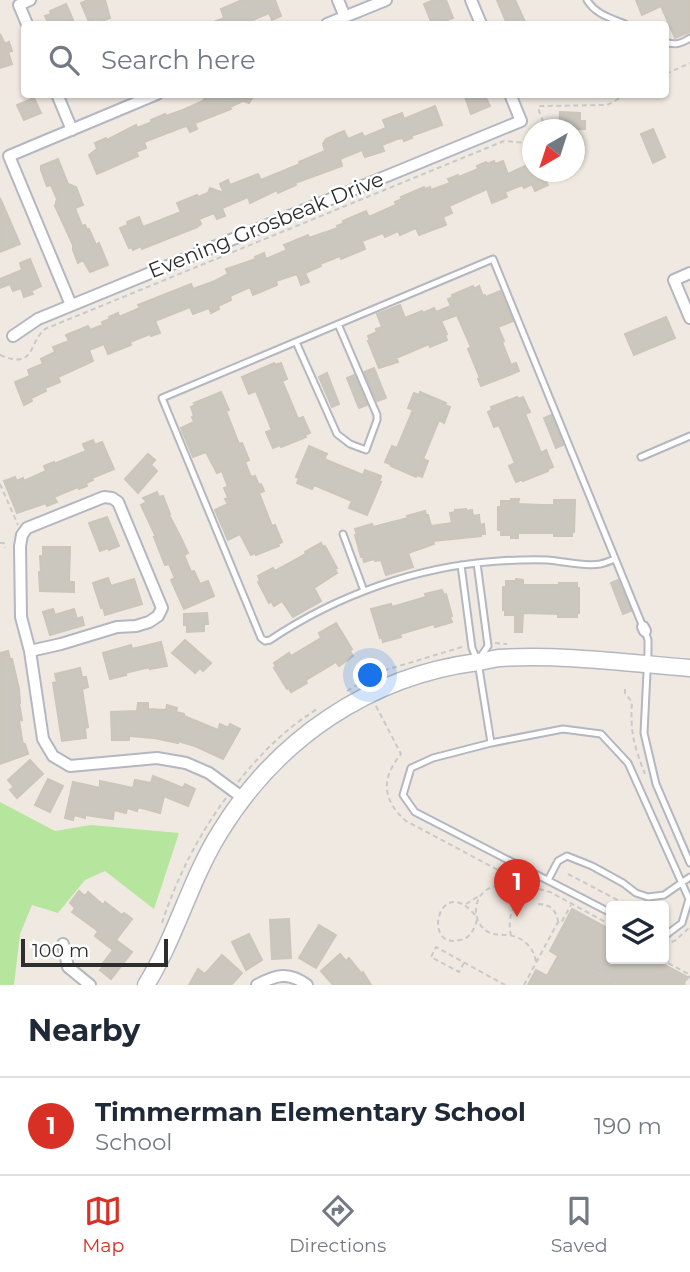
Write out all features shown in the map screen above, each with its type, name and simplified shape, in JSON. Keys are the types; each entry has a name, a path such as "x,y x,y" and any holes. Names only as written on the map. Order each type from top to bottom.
{"street":[{"path":"26,21 19,5 30,0"},
{"path":"338,0 345,17"},
{"path":"335,21 386,0"},
{"path":"471,0 480,21"},
{"path":"59,98 72,130"},
{"path":"71,305 9,156 148,98"},
{"name":"Evening Grosbeak Drive","path":"13,336 38,319 71,305 521,121 512,98"},
{"path":"690,274 674,280 690,318"},
{"path":"30,651 117,627 136,626 158,617 162,608 118,502 112,498 104,497 27,528 22,535 21,617 30,651 44,739 52,756 70,766 157,758 186,763 209,773 237,794"},
{"path":"146,985 237,794 323,721 353,702 405,678 495,658 566,659 690,668"},
{"path":"63,944 68,967 90,985"},
{"path":"257,985 276,976 298,979 307,985"}],"lane":[{"path":"586,0 598,13 618,21"},
{"path":"669,44 681,43 690,38"},
{"path":"615,559 601,564 545,560 498,561 461,565 404,577 316,612 265,641 261,638 162,398 493,259 648,640 644,733 656,784 689,860"},
{"path":"296,342 337,434 350,444 366,450 377,415 338,324"},
{"path":"641,457 690,436"},
{"path":"343,534 364,591"},
{"path":"477,564 488,646 478,662"},
{"path":"461,565 472,644 478,662 491,743"},
{"path":"606,910 415,812 403,795 411,768 433,758 491,743 563,729 601,734 628,763 689,899 682,923 669,933"},
{"path":"548,880 558,861 567,856 592,866 636,893 648,897 664,895 690,877"}],"path":[{"path":"669,73 690,63"},
{"path":"542,119 538,108 540,106 607,105 620,98"},
{"path":"0,355 18,359 28,355 37,337 45,329 504,141 522,143"},
{"path":"0,484 19,525"},
{"path":"0,543 4,543 5,548"},
{"path":"487,643 509,644"},
{"path":"348,691 379,672 472,644"},
{"path":"162,924 184,866 201,835 237,794 269,746 307,715 327,703"},
{"path":"568,874 619,901"},
{"path":"464,904 497,886 511,888 521,898 509,916 511,936"},
{"path":"480,896 475,910 481,926 495,935 522,940 533,950 536,963"},
{"path":"453,902 464,904 477,918 471,934 456,942 443,936 437,923 441,909 453,902"},
{"path":"524,985 558,922 551,907 538,904"},
{"path":"558,922 561,923 572,904"},
{"path":"669,944 690,928"},
{"path":"464,963 459,972 431,957 436,947 505,985"},
{"path":"669,963 690,975 684,985"},
{"path":"591,969 618,985"}],"green space":[{"path":"0,802 55,831 91,825 179,833 154,909 105,871 85,880 58,913 32,905 20,934 14,985 0,985"}],"building":[{"path":"88,0 105,0 110,18 89,21 81,3"},
{"path":"242,0 275,0 281,16 272,20 269,13 250,21 216,21 224,18 221,9"},
{"path":"434,0 446,0 453,18 431,21 424,4"},
{"path":"497,0 515,0 525,21 506,21"},
{"path":"636,0 689,0 690,32 675,38 661,6 642,15"},
{"path":"66,4 73,20 48,21 45,16 51,14 50,11"},
{"path":"0,34 5,44 9,42 12,51 8,52 12,64 0,68"},
{"path":"34,98 41,113 24,120 17,105"},
{"path":"252,98 249,103 243,101 230,107 231,109 195,123 197,129 190,132 187,126 144,142 146,148 136,152 138,156 97,174 89,155 97,149 95,143 136,125 137,128 152,122 151,120 165,114 166,116 183,110 204,99"},
{"path":"465,98 486,98 490,106 471,114"},
{"path":"435,106 442,125 404,141 403,138 397,139 382,145 384,151 365,157 362,150 340,159 342,166 295,183 296,185 278,193 277,190 250,203 248,197 222,208 225,216 217,219 214,213 199,219 201,224 197,227 142,249 141,246 133,250 132,247 129,248 120,228 139,217 143,227 181,212 177,203 208,193 210,188 224,193 220,184 228,180 230,185 258,174 261,180 300,164 299,162 325,151 323,144 326,139 344,131 348,139 362,133 364,137 386,128 383,120 402,113 404,119"},
{"path":"560,112 580,113 580,119 560,119"},
{"path":"653,129 665,157 653,163 641,134"},
{"path":"58,159 68,184 76,187 83,205 75,208 82,226 85,225 87,230 89,229 96,245 99,243 108,265 90,272 83,260 78,263 55,206 57,199 51,185 47,186 41,170 41,166"},
{"path":"503,161 508,174 522,167 522,182 546,182 548,185 535,191 532,184 524,188 522,185 505,192 507,197 492,203 487,189 449,206 452,213 443,217 446,225 419,235 416,228 400,235 398,231 385,237 383,233 362,241 365,249 320,264 321,266 305,273 309,282 301,285 297,274 276,281 277,285 253,295 250,287 230,296 231,300 211,313 209,308 193,314 190,307 155,321 160,333 130,342 131,345 108,354 104,344 89,350 93,361 58,377 60,382 45,388 46,391 31,398 32,401 24,405 15,382 30,376 28,370 43,364 41,359 55,352 53,347 69,341 66,335 88,326 90,330 103,325 102,322 110,319 109,317 118,313 119,317 140,308 138,305 191,284 193,289 215,281 228,274 226,269 256,259 255,257 264,253 266,259 287,250 284,245 308,235 309,238 338,228 343,221 366,211 369,217 396,205 395,202 402,199 401,197 424,187 430,187 431,190 450,183 448,179 478,169 477,166 486,162"},
{"path":"0,198 20,244 0,252"},
{"path":"30,259 41,286 31,291 33,294 24,297 21,288 13,291 10,284 0,288 0,279 22,270 20,263"},
{"path":"473,286 474,289 479,286 486,297 500,291 513,321 498,327 511,365 516,363 519,371 481,386 468,349 471,347 457,315 441,321 447,340 430,347 429,344 396,358 398,362 379,368 368,341 368,336 382,327 377,314 400,305 405,318 434,308 436,312 451,306 448,299 453,297 452,295"},
{"path":"666,317 675,338 634,355 625,334"},
{"path":"274,363 281,363 287,379 282,381 298,419 303,417 310,433 305,435 306,437 273,448 266,432 272,430 256,391 249,394 242,377"},
{"path":"374,368 386,398 377,401 364,372"},
{"path":"327,373 339,404 332,407 319,377"},
{"path":"354,375 367,405 359,408 347,378"},
{"path":"221,392 239,444 242,443 249,460 245,462 251,477 255,476 259,485 261,484 264,491 259,493 272,526 275,525 282,542 279,546 256,555 251,555 240,534 228,540 215,510 228,504 224,488 228,487 222,471 217,473 206,452 193,457 181,428 194,422 191,407 194,403"},
{"path":"420,392 450,407 444,423 439,420 423,459 428,461 422,477 416,477 385,462 392,446 397,448 413,410 408,408 414,393 419,395"},
{"path":"523,397 530,412 525,414 541,453 546,450 553,467 516,482 509,466 515,463 499,425 494,427 488,412 492,410 491,407"},
{"path":"551,415 563,445 556,448 544,418"},
{"path":"93,440 95,445 102,442 114,469 92,478 93,480 86,483 87,486 54,497 57,502 17,513 4,481 15,477 17,481 23,478 24,481 46,471 44,466 86,451 83,444"},
{"path":"309,446 327,454 324,459 363,475 365,470 381,476 367,515 349,508 352,501 314,485 312,489 297,483 299,478 296,477"},
{"path":"148,454 155,460 151,465 157,471 138,493 125,479"},
{"path":"157,492 159,497 163,496 169,515 188,553 184,555 191,572 194,571 200,584 208,581 214,596 184,609 171,580 175,578 169,564 165,565 141,505 147,502 143,498"},
{"path":"519,499 518,504 541,505 554,505 554,500 575,500 572,536 518,533 518,538 511,538 511,535 501,535 501,530 498,530 498,507 501,507 501,501"},
{"path":"472,510 473,516 479,515 485,534 433,541 434,544 408,553 413,567 386,575 381,560 364,562 361,557 355,529 408,518 407,516 425,511 431,526 452,523 450,513"},
{"path":"107,517 119,546 100,551 89,523"},
{"path":"321,543 337,568 337,573 314,588 321,601 293,617 282,601 274,606 271,601 269,603 258,582 258,576 273,568 275,571"},
{"path":"43,547 70,547 69,582 74,582 74,592 40,591 40,556 43,556"},
{"path":"108,578 111,586 134,579 142,604 105,615 93,583"},
{"path":"523,580 523,585 577,583 577,617 523,613 522,632 515,632 515,615 505,615 503,610 503,587 506,587 506,581"},
{"path":"618,580 631,611 623,614 611,583"},
{"path":"442,590 444,595 446,594 452,622 435,627 434,624 383,642 371,609 391,604 392,607"},
{"path":"53,609 55,615 74,609 77,619 82,617 84,625 50,635 43,612"},
{"path":"207,613 208,624 204,624 204,631 187,632 184,614"},
{"path":"336,623 352,649 350,651 353,656 339,666 336,662 291,692 274,668 274,663 321,638 319,633"},
{"path":"185,640 211,663 203,671 200,668 195,673 172,653"},
{"path":"161,642 167,666 150,667 110,679 103,653 131,645 132,649"},
{"path":"8,651 19,689 22,720 19,721 23,745 25,744 28,754 0,764 0,653"},
{"path":"80,668 88,687 82,689 88,727 85,728 86,738 62,741 53,683 57,682 55,674"},
{"path":"138,703 148,703 148,709 166,710 167,705 177,708 176,712 218,730 220,724 228,728 230,724 240,729 223,759 178,741 129,736 129,740 112,740 111,712 137,711"},
{"path":"30,760 43,774 17,798 10,790 14,787 8,780"},
{"path":"153,776 183,788 185,784 195,789 188,806 164,796 160,813 138,807 137,811 127,808 126,813 114,810 113,819 85,815 85,818 74,815 73,820 65,818 73,782 100,788 100,781 133,788 135,780 151,783"},
{"path":"48,779 63,786 50,812 35,805"},
{"path":"79,891 85,896 88,892 103,905 105,902 132,919 116,940 132,952 111,979 100,970 113,950 95,936 98,931 72,912 75,908 70,903"},
{"path":"572,909 606,927 606,964 663,964 687,977 683,985 528,985 536,970 547,976 558,956 550,951"},
{"path":"289,919 291,958 272,959 270,920"},
{"path":"319,925 336,935 316,968 299,958"},
{"path":"249,934 262,960 246,970 232,942"},
{"path":"340,954 346,961 349,958 361,973 363,972 371,985 333,985 321,971"},
{"path":"222,955 242,973 231,985 189,985 198,969 205,974"}],"place":[{"name":"Timmerman Elementary School","path":"517,917"}]}
